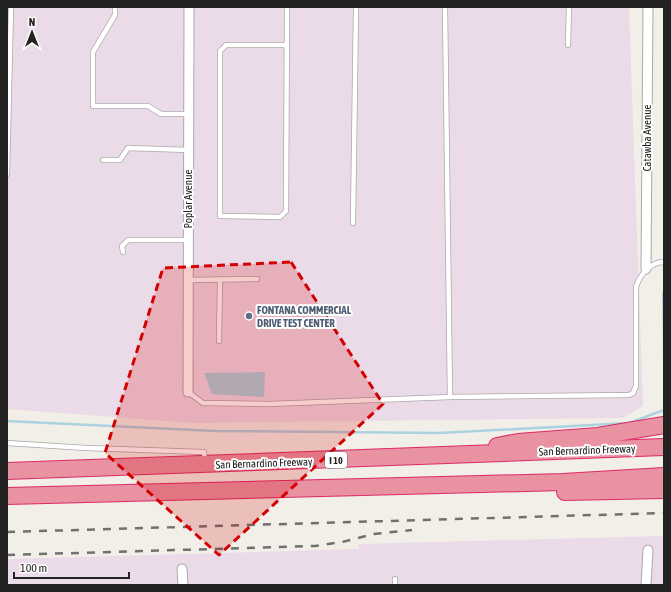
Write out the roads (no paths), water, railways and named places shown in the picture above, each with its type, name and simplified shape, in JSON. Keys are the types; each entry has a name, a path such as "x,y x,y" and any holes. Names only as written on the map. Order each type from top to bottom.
{"highway":[{"path":"451,456 518,442 598,436 664,426"},
{"name":"San Bernardino Freeway","path":"7,471 206,465 664,447"},
{"path":"7,496 563,482 664,476"},
{"path":"462,485 510,494 664,490"}],"street":[{"name":"Poplar Avenue","path":"188,392 189,7"},
{"name":"Catawba Avenue","path":"646,269 648,7"},
{"path":"646,585 648,550"},
{"path":"182,569 183,585"}],"lane":[{"path":"7,174 11,7"},
{"path":"116,7 115,16 93,52 93,106 148,106 161,114 189,114"},
{"path":"287,7 287,45 286,211 280,217 220,216 220,51 226,45 287,45"},
{"path":"353,223 356,7"},
{"path":"445,7 450,396"},
{"path":"568,45 569,7"},
{"path":"103,160 120,160 128,148 188,150"},
{"path":"122,252 122,246 128,240 188,240"},
{"path":"188,392 203,403 270,404 450,396 624,396 633,393 636,381 636,288 638,281 646,269 664,262"},
{"path":"219,340 220,279"},
{"path":"188,280 257,279"},
{"path":"7,443 86,448 204,452 206,465"},
{"path":"395,579 395,585"}],"water":[{"path":"662,292 664,292 663,363"},
{"path":"265,372 264,397 212,394 204,373"}],"waterway":[{"path":"7,421 215,431 440,433 629,423 664,410"}],"railway":[{"path":"7,532 664,513"},
{"path":"7,555 315,546 342,542 374,534 412,530"}],"place":[{"name":"FONTANA COMMERCIAL DRIVE TEST CENTER","path":"249,316"}]}
